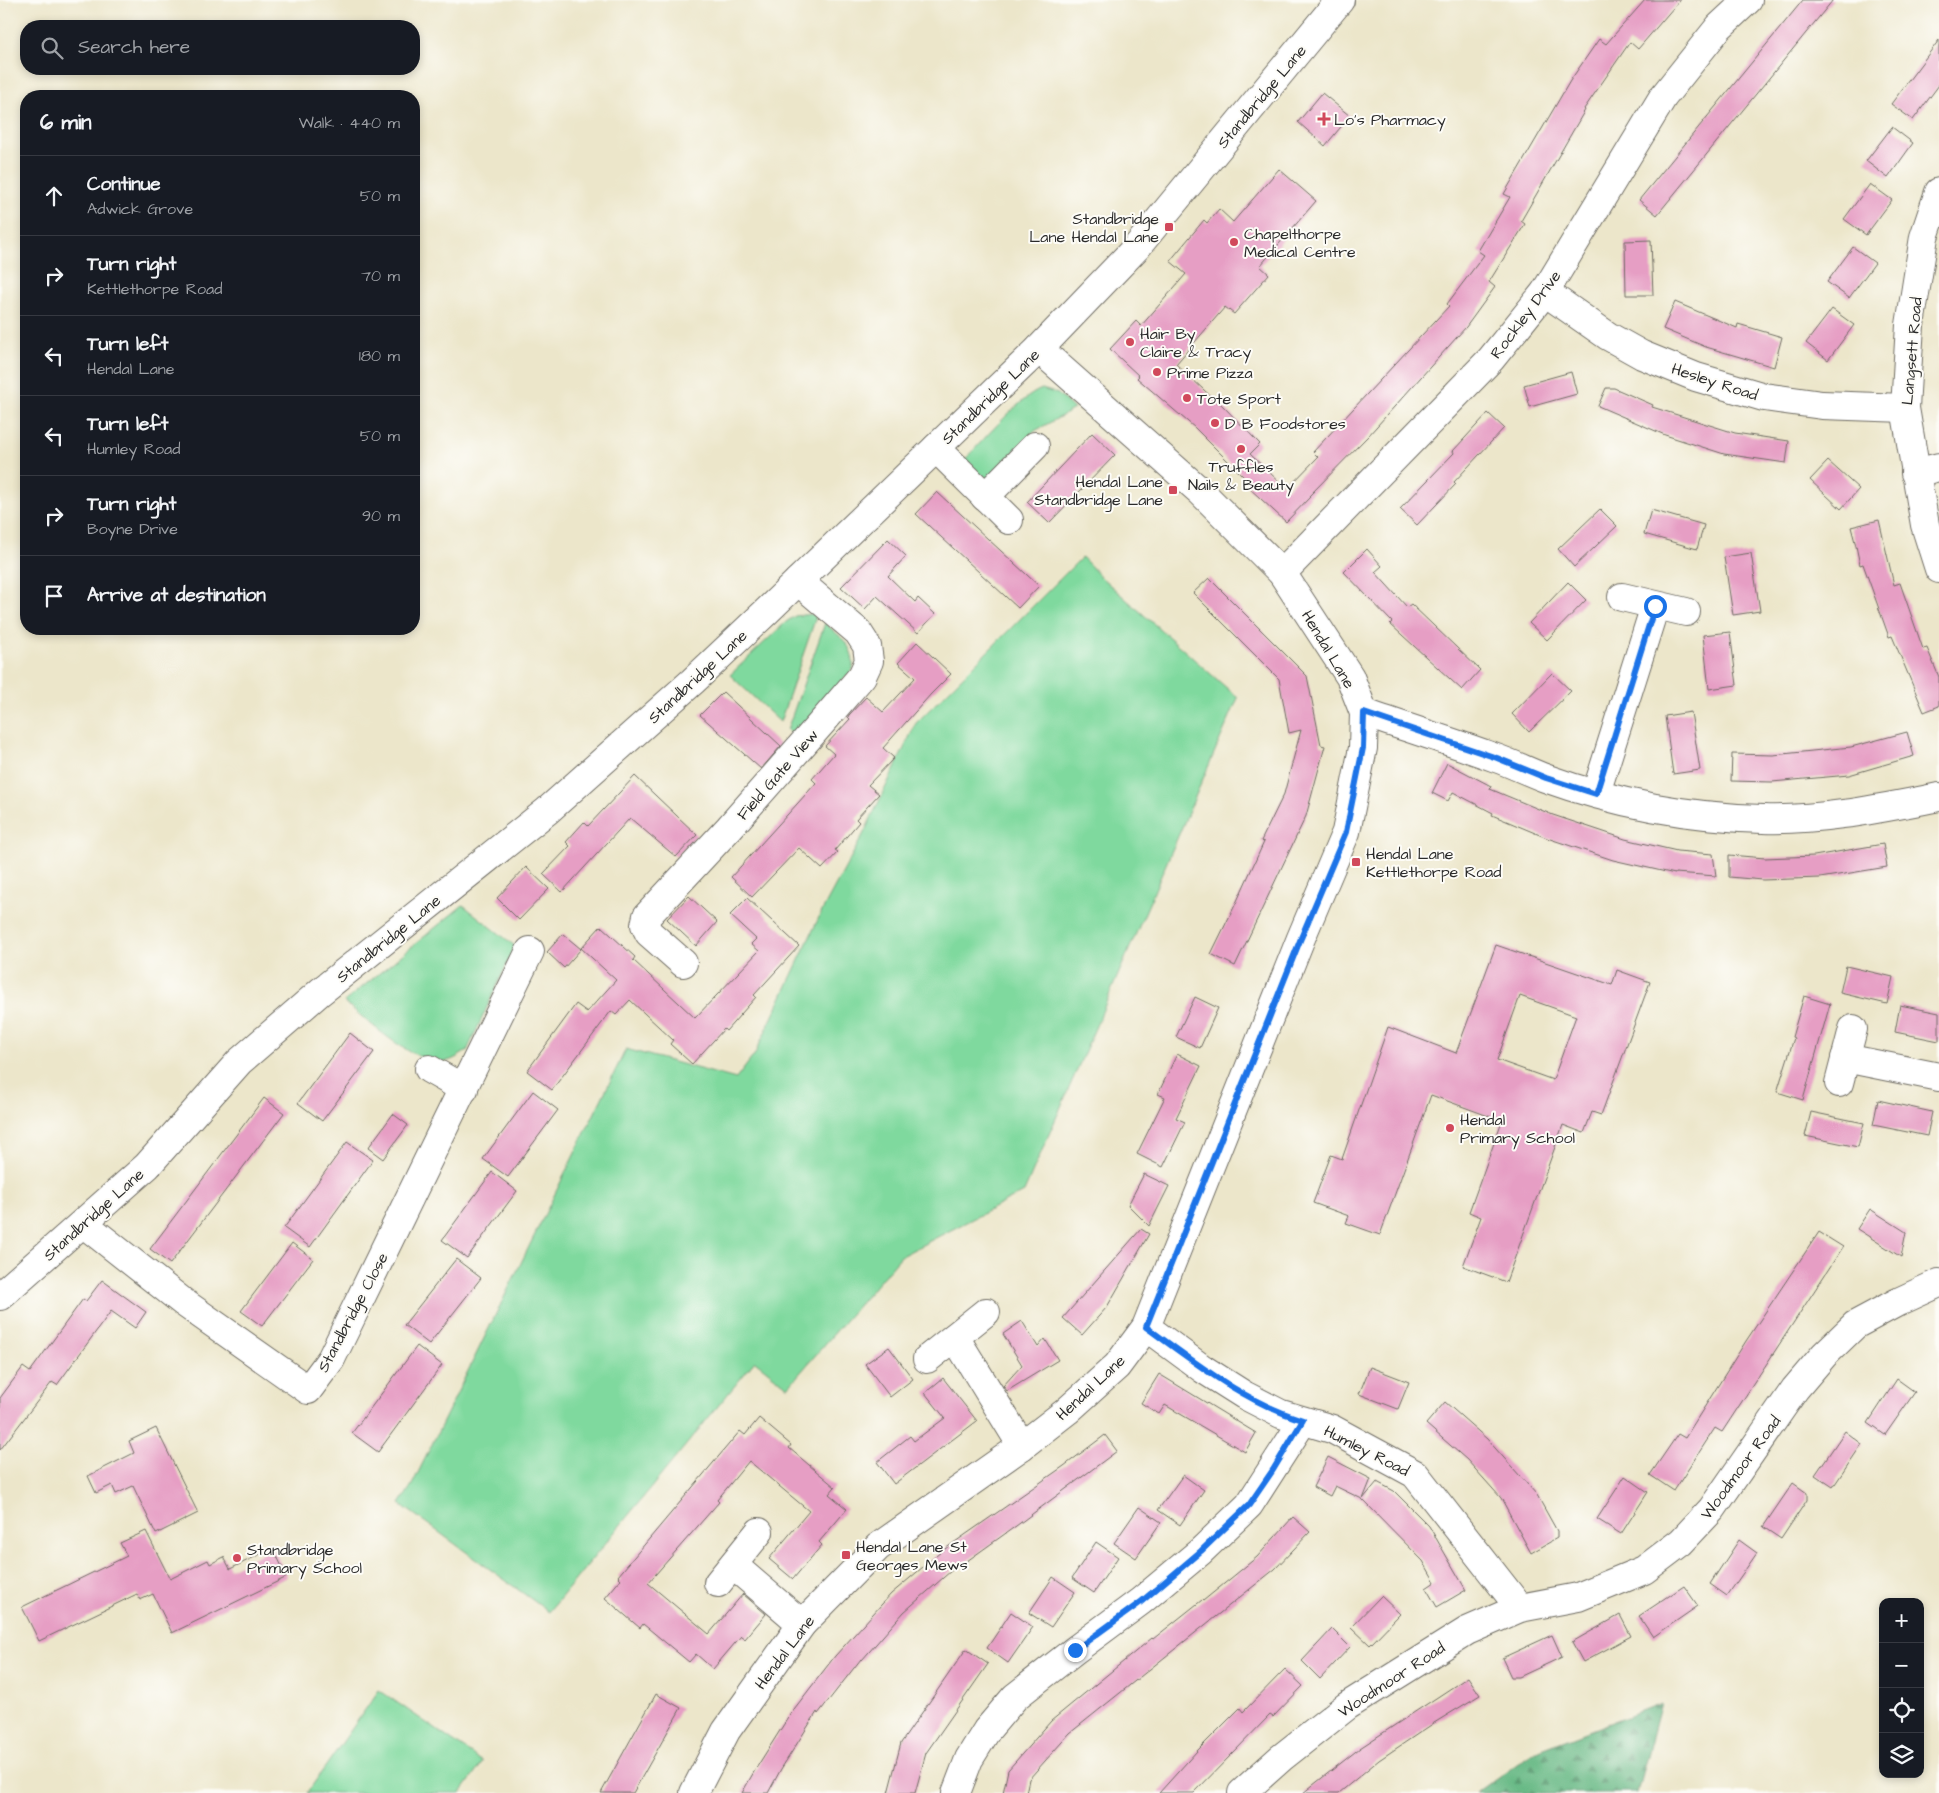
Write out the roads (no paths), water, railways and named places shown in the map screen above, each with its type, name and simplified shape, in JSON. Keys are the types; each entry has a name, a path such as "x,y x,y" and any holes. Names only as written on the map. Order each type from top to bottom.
{"street":[{"name":"Standbridge Lane","path":"0,1296 84,1224 147,1166 239,1062 320,992 547,811 693,681 936,448 1038,349 1136,248 1340,0"},
{"name":"Rockley Drive","path":"1282,574 1444,406 1482,370 1545,292 1663,97 1720,27 1748,0"},
{"name":"Langsett Road","path":"1939,192 1924,237 1910,325 1905,408 1927,470 1925,526 1939,569"},
{"name":"Hesley Road","path":"1545,292 1608,336 1642,355 1696,378 1764,397 1822,405 1905,408"},
{"name":"Hendal Lane","path":"694,1793 726,1732 802,1624 878,1547 1022,1446 1067,1410 1117,1366 1146,1327 1301,938 1346,832 1363,748 1364,713 1350,677 1282,574 1201,492 1038,349"},
{"path":"985,496 1035,446"},
{"path":"936,448 1009,520"},
{"name":"Field Gate View","path":"682,963 649,933 645,925 647,916 729,828 825,719 862,676 869,661 867,646 858,632 798,581"},
{"path":"1622,598 1686,612"},
{"path":"1596,794 1655,606"},
{"path":"1364,713 1596,794 1653,807 1704,815 1764,819 1835,814 1888,807 1939,797"},
{"name":"Standbridge Close","path":"84,1224 183,1302 308,1390 331,1359 530,951"},
{"path":"1853,1029 1842,1070 1939,1078"},
{"path":"429,1069 464,1089"},
{"name":"Woodmoor Road","path":"1242,1793 1281,1758 1347,1706 1466,1631 1520,1608 1578,1597 1644,1570 1681,1542 1712,1509 1795,1389 1824,1355 1855,1325 1939,1283"},
{"path":"927,1359 986,1312"},
{"name":"Humley Road","path":"1146,1327 1203,1369 1244,1395 1281,1414 1332,1429 1415,1474 1520,1608"},
{"path":"955,1337 1022,1446"},
{"path":"956,1793 969,1760 987,1730 1015,1697 1141,1602 1201,1551 1242,1512 1273,1470 1303,1420"},
{"path":"759,1532 725,1574 802,1624"}],"place":[{"name":"Lo's Pharmacy","path":"1324,119"},
{"name":"Standbridge Lane Hendal Lane","path":"1169,227"},
{"name":"Chapelthorpe Medical Centre","path":"1234,242"},
{"name":"Hair By Claire & Tracy","path":"1130,342"},
{"name":"Prime Pizza","path":"1157,372"},
{"name":"Tote Sport","path":"1187,398"},
{"name":"D B Foodstores","path":"1215,423"},
{"name":"Truffles Nails & Beauty","path":"1241,449"},
{"name":"Hendal Lane Standbridge Lane","path":"1173,490"},
{"name":"Hendal Lane Kettlethorpe Road","path":"1356,862"},
{"name":"Hendal Primary School","path":"1450,1128"},
{"name":"Hendal Lane St Georges Mews","path":"846,1555"},
{"name":"Standbridge Primary School","path":"237,1558"}]}
